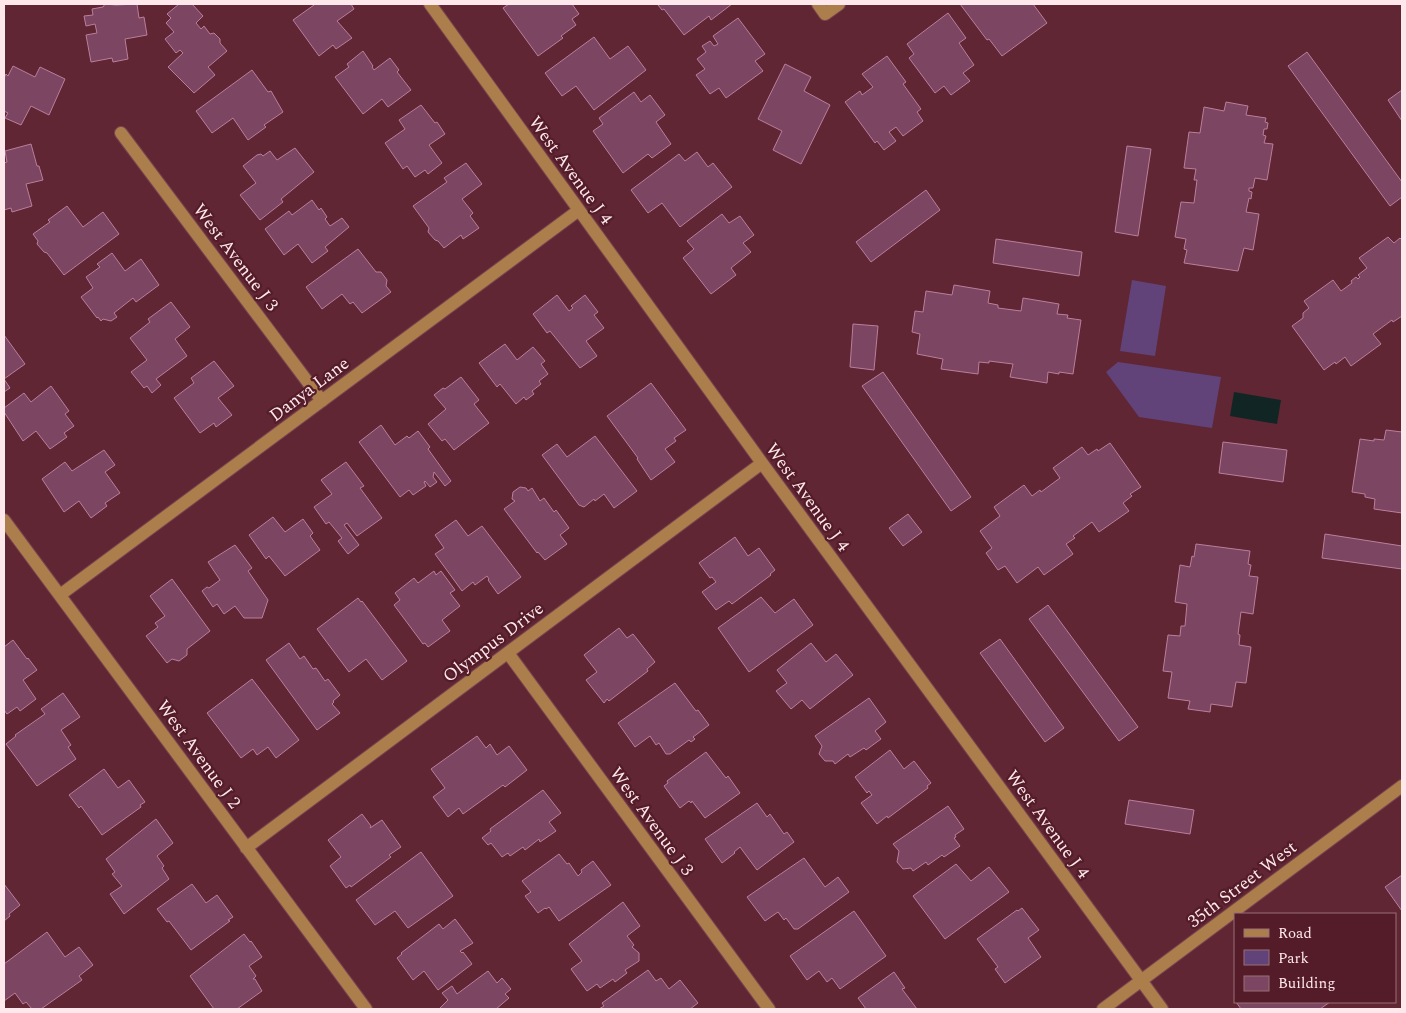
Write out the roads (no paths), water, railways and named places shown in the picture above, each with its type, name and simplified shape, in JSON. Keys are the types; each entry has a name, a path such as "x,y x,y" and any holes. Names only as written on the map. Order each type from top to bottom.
{"street":[{"name":"West Avenue J 4","path":"430,4 762,463 1162,1009"},
{"path":"822,9 840,4"},
{"name":"West Avenue J 3","path":"121,133 322,401"},
{"name":"Danya Lane","path":"60,595 579,210"},
{"name":"Olympus Drive","path":"246,848 762,463"},
{"name":"West Avenue J 2","path":"4,520 366,1009"},
{"name":"West Avenue J 3","path":"508,653 769,1009"},
{"name":"35th Street West","path":"1103,1009 1402,786"}],"water":[{"path":"1234,392 1281,400 1277,424 1230,416"}]}
